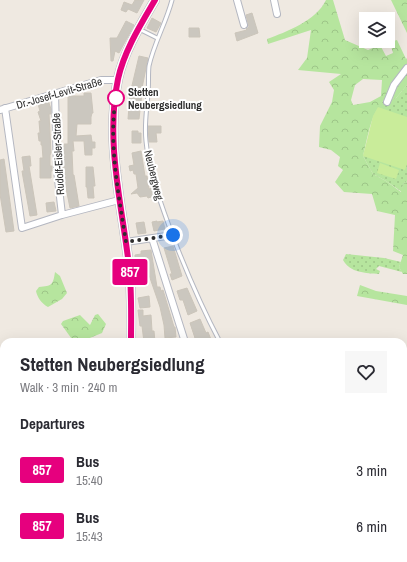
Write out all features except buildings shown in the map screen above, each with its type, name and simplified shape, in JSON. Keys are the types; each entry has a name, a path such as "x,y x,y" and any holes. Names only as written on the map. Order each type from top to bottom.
{"street":[{"path":"131,338 131,289 115,162 115,107 118,80 124,61 156,0"},
{"path":"237,0 244,25"},
{"path":"274,0 277,14"},
{"path":"387,102 394,85 407,68"},
{"name":"Dr.-Josef-Levit-Straße","path":"2,109 101,80 118,80"},
{"name":"Rudolf-Eisler-Straße","path":"55,93 57,170 62,215"},
{"path":"2,109 22,228 62,215 119,200"},
{"path":"126,242 173,235"},
{"path":"152,238 184,338"}],"lane":[{"name":"Neubergweg","path":"172,0 167,18 157,38 149,68 148,95 144,122 145,140 160,201 192,284 218,338"},
{"path":"139,30 157,38"}],"green space":[{"path":"326,0 333,0 345,40 359,46 359,48 368,50 373,48 382,48 386,56 393,53 392,48 395,48 395,41 397,40 406,59 407,58 407,85 396,98 384,100 379,106 370,126 363,156 373,174 401,192 403,184 407,181 407,274 403,274 399,267 403,255 393,251 395,215 377,211 372,194 344,192 335,182 343,170 338,166 340,157 331,150 319,147 320,126 332,102 334,90 329,82 341,74 298,70 307,58 311,30 268,44 267,39 300,25 315,14","holes":["363,79 382,80 381,96 370,102 353,105 351,100 355,85"]},
{"path":"391,0 407,0 407,33"},
{"path":"407,85 407,181 403,184 402,192 373,174 363,156 378,106 384,100 396,98"},
{"path":"378,107 407,117 407,164 405,170 363,156 373,116"},
{"path":"380,163 399,170 396,179 377,173"},
{"path":"346,254 384,258 401,262 399,267 402,272 379,266 376,269 380,271 379,274 359,272 350,268 343,260"},
{"path":"55,272 60,276 67,293 62,299 48,307 37,296 36,291 39,287 51,284"},
{"path":"360,285 376,291 407,296 407,305 357,296"},
{"path":"98,314 106,324 102,333 90,338 71,338 61,324 63,321 80,315 90,325 95,315"}],"bus line":[{"name":"857","path":"131,338 129,268 117,189 115,162 115,107 118,80 122,65 155,0"}],"place":[{"name":"Stetten Neubergsiedlung","path":"116,98"}],"route":[{"path":"116,98 114,118 115,162 117,189 126,242 173,235"}]}
